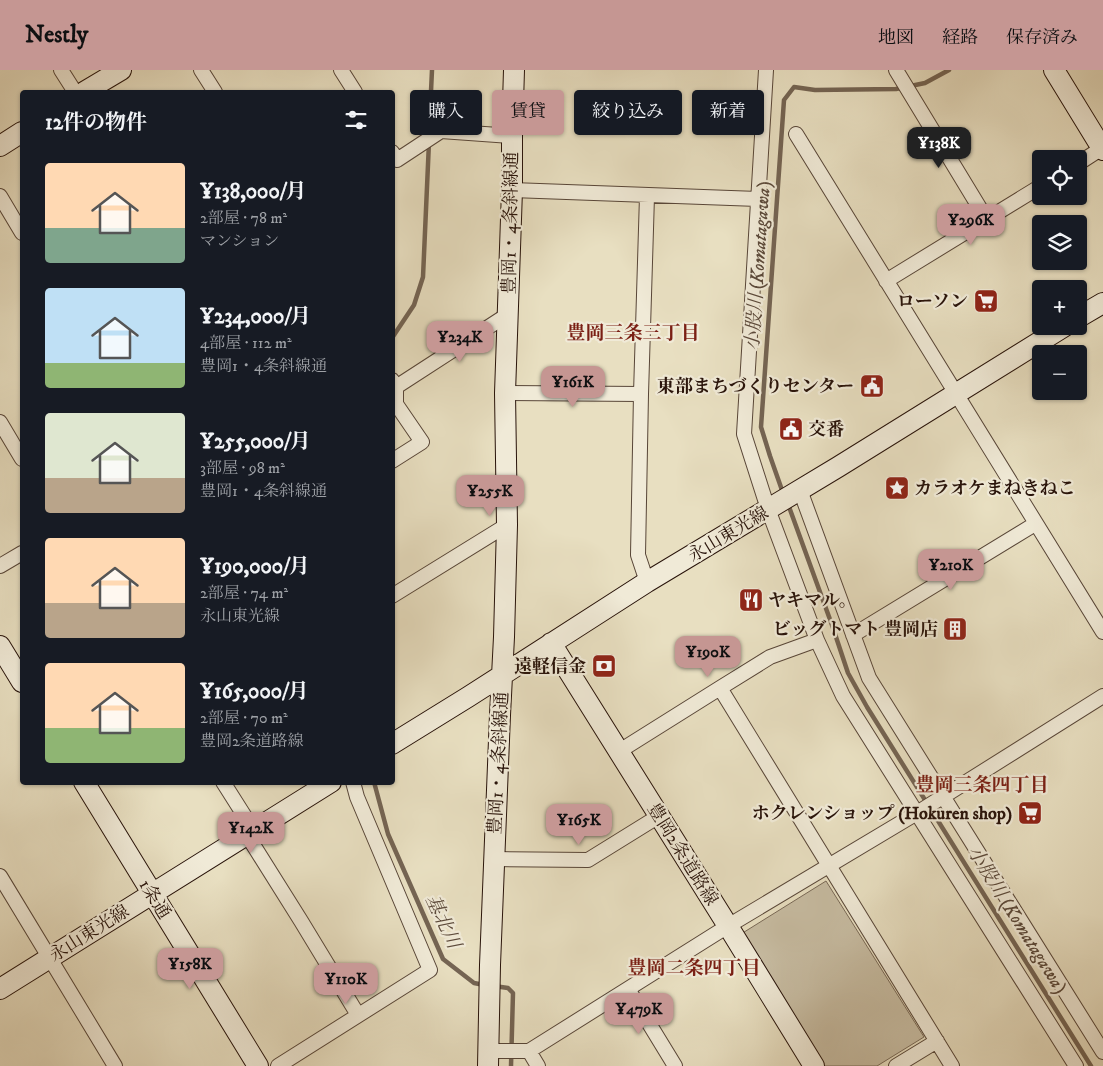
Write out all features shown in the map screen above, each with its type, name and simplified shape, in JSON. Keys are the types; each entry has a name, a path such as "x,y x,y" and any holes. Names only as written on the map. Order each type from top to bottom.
{"street":[{"path":"61,70 74,90"},
{"path":"87,90 121,70"},
{"path":"200,70 213,90"},
{"path":"341,70 354,90"},
{"name":"豊岡1・4条斜線通","path":"506,1054 489,1002 507,525 505,393 514,70"},
{"path":"766,70 744,434 817,640 844,696 919,811 1076,1066"},
{"path":"896,70 987,220"},
{"path":"1054,70 1103,149 1087,158"},
{"path":"395,157 397,160 441,131 512,136"},
{"path":"0,146 20,133"},
{"path":"796,134 1103,632"},
{"path":"512,190 758,199"},
{"path":"886,280 1032,192"},
{"path":"0,196 20,230"},
{"path":"647,196 638,555 647,582"},
{"path":"1087,313 1103,302"},
{"path":"395,382 507,315"},
{"name":"永山東光線","path":"395,742 647,582 771,508 1050,335"},
{"path":"505,393 641,394"},
{"path":"395,394 396,404 422,442 395,459"},
{"path":"0,422 20,456"},
{"path":"797,492 869,678 940,797 1103,1052"},
{"path":"853,635 1035,524"},
{"path":"395,594 507,525"},
{"path":"0,566 20,554"},
{"path":"618,752 770,657 817,640"},
{"name":"豊岡2条道路線","path":"551,643 814,1066"},
{"path":"0,646 20,679"},
{"path":"720,688 952,1066"},
{"path":"506,1054 628,989 1103,696"},
{"name":"1条通","path":"86,785 258,1066"},
{"path":"225,785 301,921 358,1015"},
{"name":"永山東光線","path":"0,989 326,785"},
{"path":"278,1066 430,970 357,797 354,785"},
{"path":"494,859 588,860 659,816"},
{"path":"0,876 115,1066"},
{"path":"628,989 675,1066"},
{"path":"896,1066 937,1041"},
{"path":"506,1054 538,1066"}],"shaded area":[{"path":"826,881 924,1037 877,1066 824,1066 741,934"}],"waterway":[{"name":"基北川","path":"431,90 432,70"},
{"name":"小股川 (Komatagawa)","path":"783,493 761,427 784,100 794,87 815,90 896,89 925,83 949,70"},
{"name":"基北川","path":"395,334 414,305 423,277 429,142"},
{"name":"小股川 (Komatagawa)","path":"788,504 848,673 867,707 1091,1066"},
{"name":"基北川","path":"375,785 388,834 443,959 474,983 484,985"},
{"name":"基北川","path":"494,986 508,988 513,993 511,1066"}],"place":[{"name":"ローソン","path":"986,301"},
{"name":"東部まちづくりセンター","path":"872,386"},
{"name":"交番","path":"791,429"},
{"name":"カラオケまねきねこ","path":"897,488"},
{"name":"ヤキマル。","path":"751,600"},
{"name":"ビッグトマト 豊岡店","path":"955,629"},
{"name":"遠軽信金","path":"604,666"},
{"name":"ホクレンショップ (Hokuren shop)","path":"1030,813"}],"district":[{"name":"豊岡三条三丁目","path":"633,332"},
{"name":"豊岡三条四丁目","path":"982,784"},
{"name":"豊岡二条四丁目","path":"694,967"}]}
